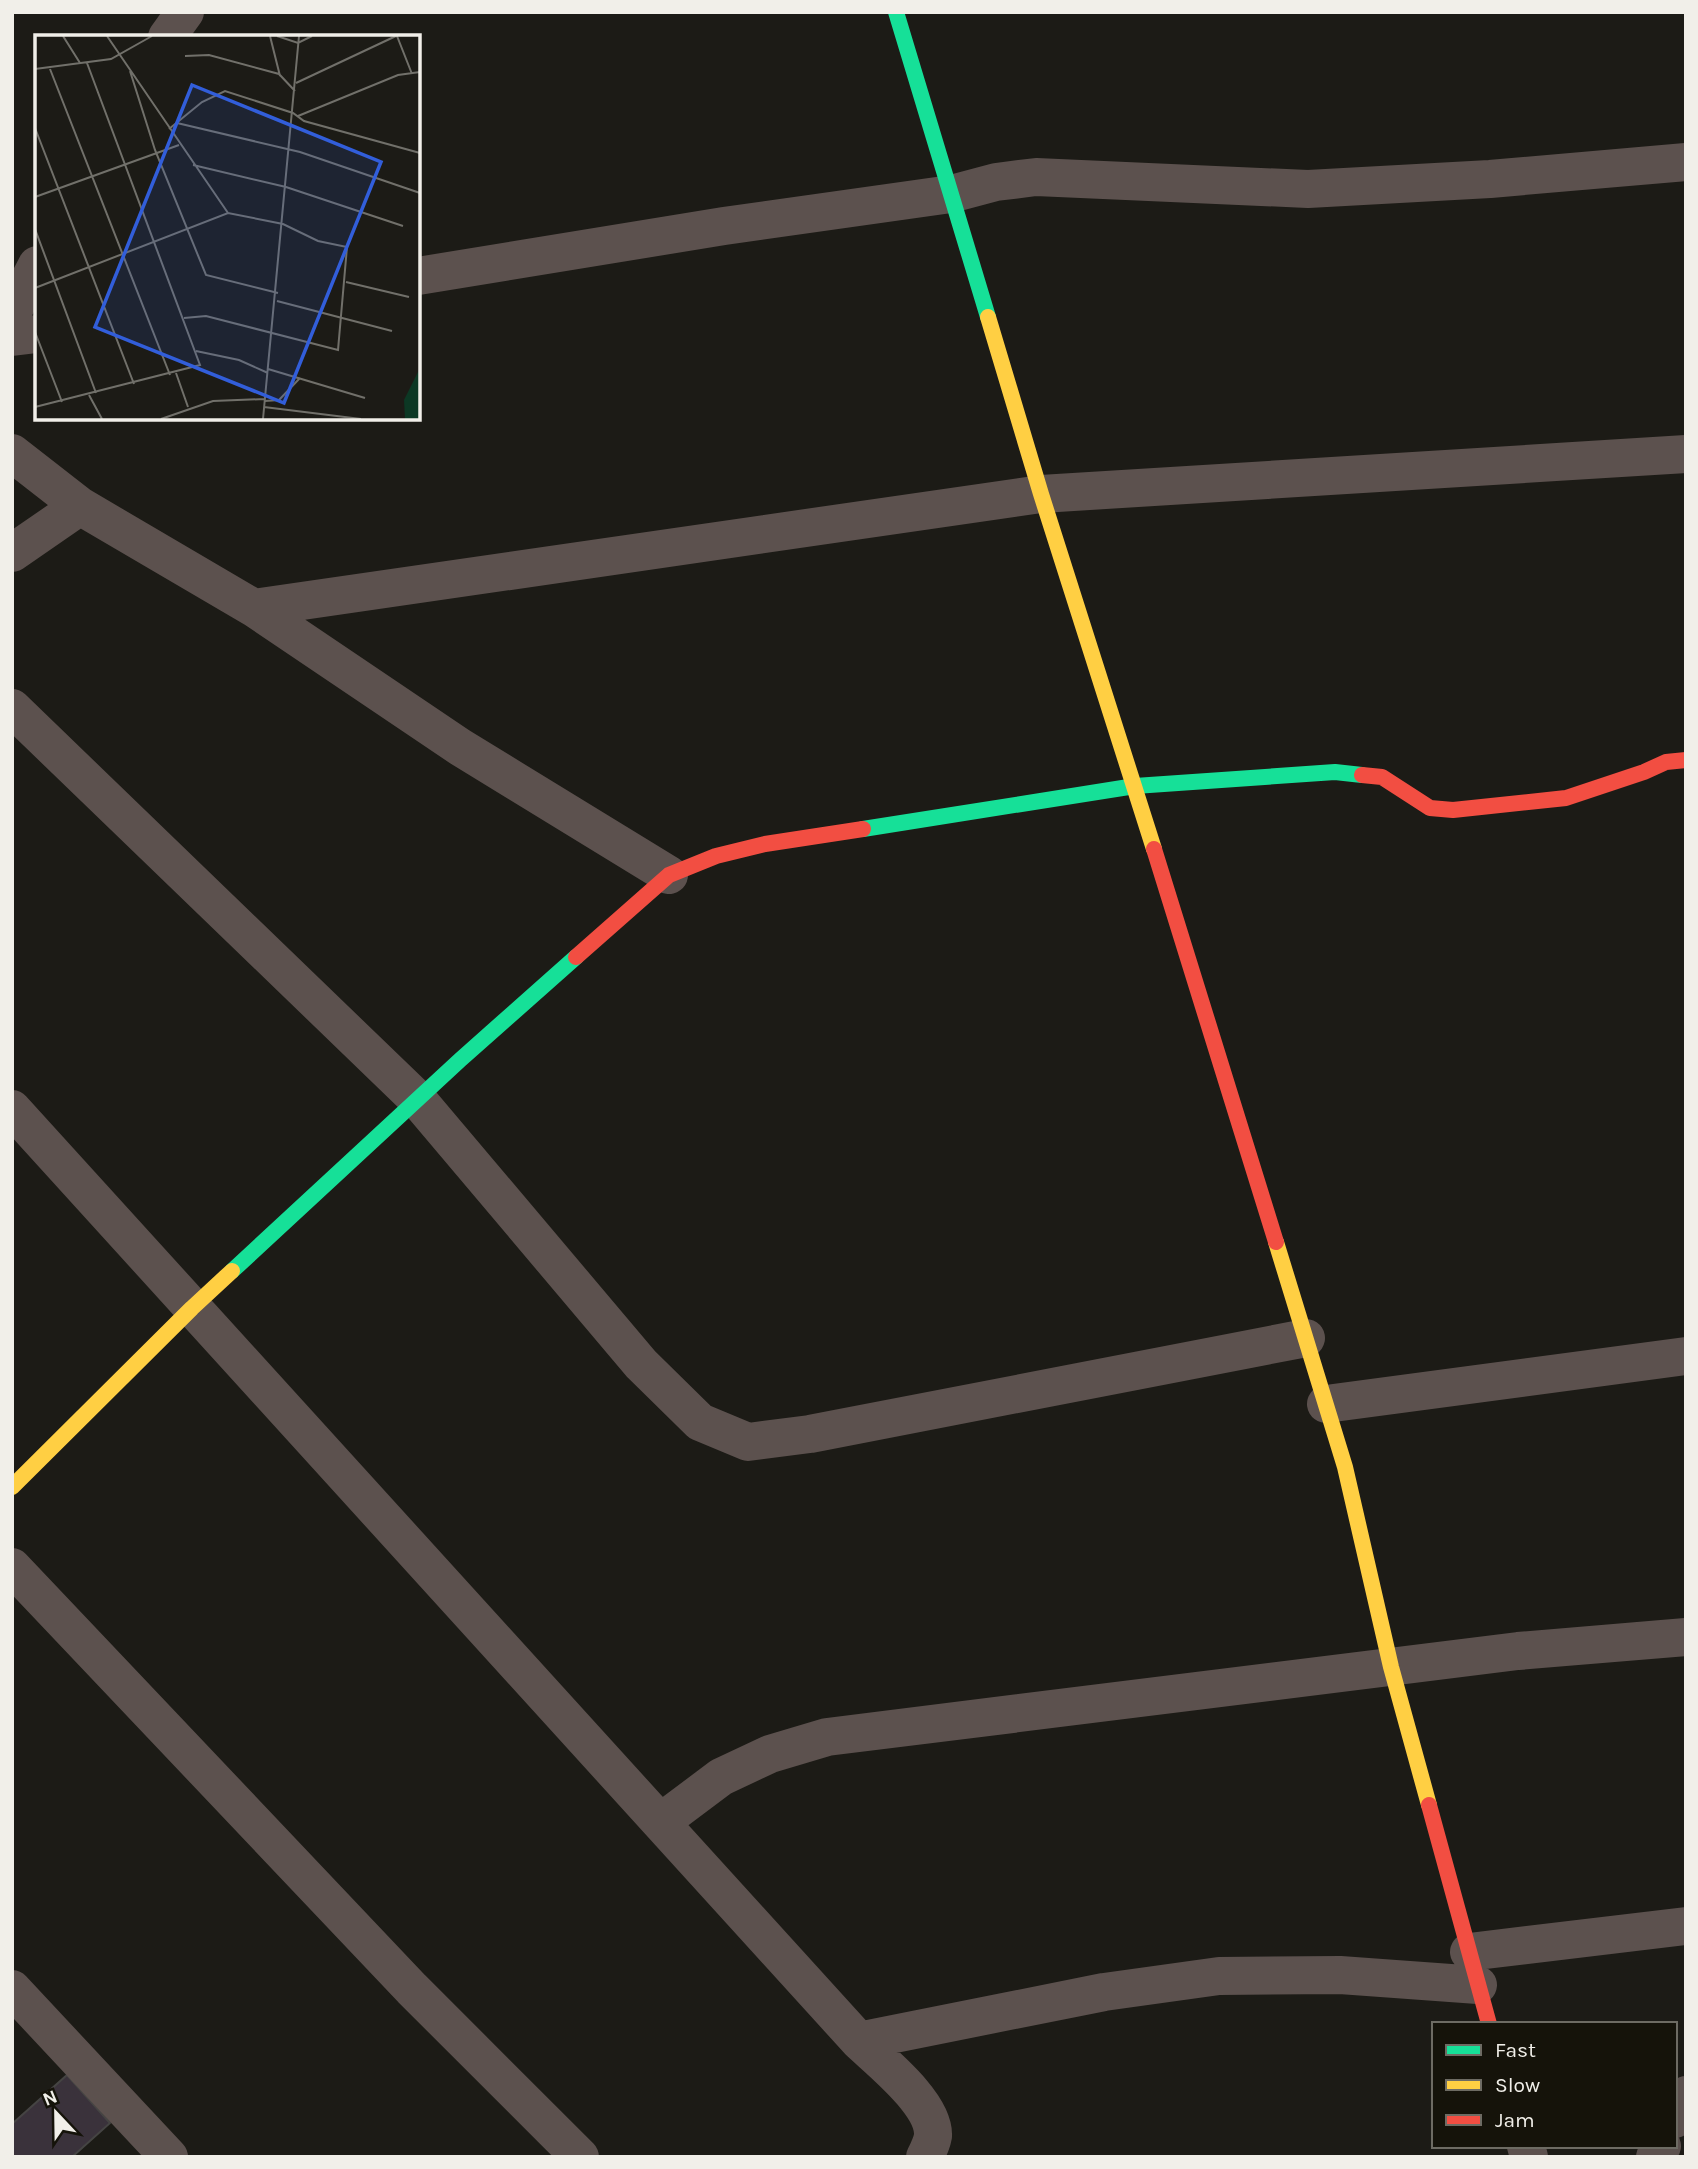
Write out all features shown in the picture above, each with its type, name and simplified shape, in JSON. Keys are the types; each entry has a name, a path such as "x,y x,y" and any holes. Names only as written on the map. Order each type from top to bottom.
{"street":[{"path":"169,35 186,12"},
{"path":"896,12 1041,494 1135,786 1345,1466 1391,1667 1488,2022"},
{"path":"420,276 724,226 951,194 996,182 1036,177 1308,189 1490,179 1686,162"},
{"path":"12,313 35,269"},
{"path":"12,337 35,334"},
{"path":"12,453 80,506 254,608 460,747 669,875"},
{"path":"254,608 1041,494 1686,454"},
{"path":"12,553 80,506"},
{"path":"12,708 418,1100 640,1364 700,1422 748,1442 810,1434 1306,1338"},
{"path":"12,1487 192,1308 418,1100 669,875 716,856 765,844 1135,786 1335,772 1381,778 1394,783 1430,808 1453,810 1566,798 1666,762 1686,760"},
{"path":"12,1109 859,2041 911,2090 928,2115 933,2135 925,2157"},
{"path":"1326,1404 1686,1356"},
{"path":"12,1567 412,1989 580,2157"},
{"path":"661,1822 721,1777 770,1754 827,1737 1518,1651 1686,1637"},
{"path":"859,2041 1104,1992 1219,1976 1340,1975 1474,1969 1686,1926"},
{"path":"12,1989 169,2157"},
{"path":"1677,2115 1686,2095"}],"building":[{"path":"67,2075 110,2123 72,2157 12,2157 12,2124"}],"traffic: fast":[{"path":"896,12 988,317"},
{"path":"863,829 1135,786 1335,772 1362,775"},
{"path":"232,1271 460,1060 576,957"}],"traffic: slow":[{"path":"988,317 1041,494 1154,849"},
{"path":"1276,1242 1345,1467 1391,1667 1429,1805"},
{"path":"12,1487 232,1271"}],"traffic: jam":[{"path":"1362,775 1382,777 1430,808 1453,810 1566,798 1666,762 1686,760"},
{"path":"576,957 669,875 716,856 765,844 863,829"},
{"path":"1154,849 1276,1242"},
{"path":"1429,1805 1488,2022"}]}
